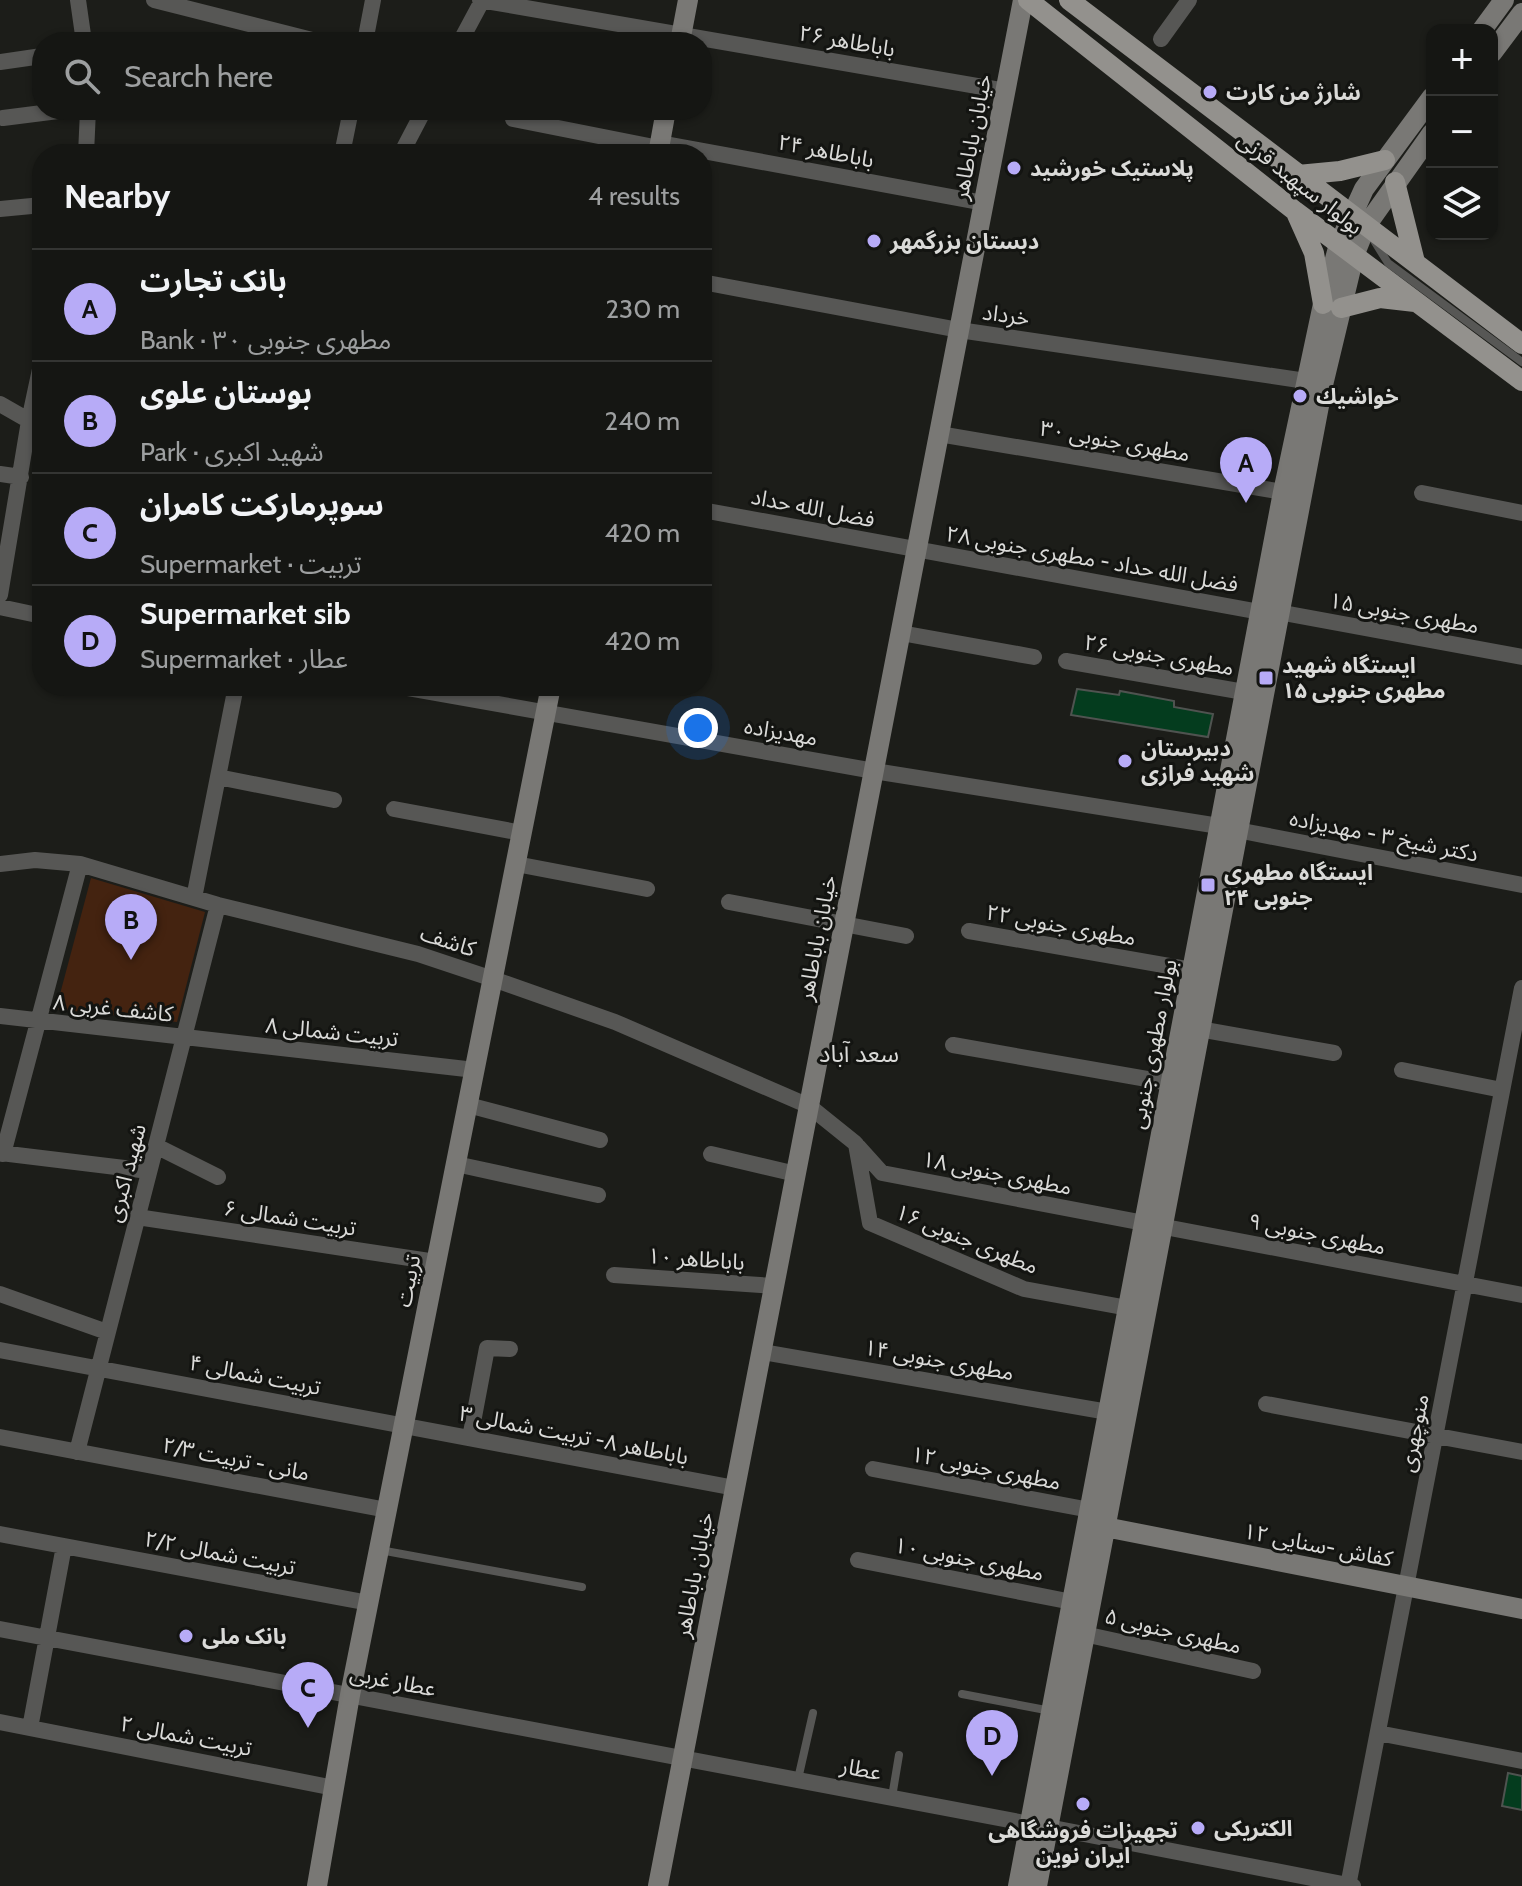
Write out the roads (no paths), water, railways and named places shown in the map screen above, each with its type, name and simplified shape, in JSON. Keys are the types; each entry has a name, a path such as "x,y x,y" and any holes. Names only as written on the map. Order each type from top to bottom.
{"main road":[{"path":"682,32 688,0"},
{"name":"خیابان باباطاهر","path":"658,1886 1025,0"},
{"name":"بولوار سپهبد قرنی","path":"1025,0 1295,211 1522,381"},
{"name":"بولوار سپهبد قرنی","path":"1069,0 1522,344"},
{"path":"1486,24 1504,0"},
{"path":"1498,45 1522,13"},
{"path":"1358,220 1385,160 1426,105"},
{"path":"660,144 664,120"},
{"path":"1358,220 1395,182 1426,141"},
{"path":"1298,175 1340,171 1385,160"},
{"path":"1395,182 1415,262"},
{"path":"1295,211 1314,253 1332,306 1380,298 1415,302"},
{"name":"بولوار مطهری جنوبی","path":"1018,1886 1039,1825 1084,1634 1105,1527 1153,1225 1170,1083 1192,970 1228,828 1332,306 1346,250 1358,220"},
{"name":"بولوار مطهری جنوبی","path":"1037,1886 1039,1825 1052,1711 1072,1602 1128,1308 1153,1225 1199,1029 1244,692 1269,612 1283,492 1306,381 1332,306"},
{"name":"تربیت","path":"317,1886 350,1695 549,696"},
{"name":"کفاش -سنایی ۱۲","path":"1105,1527 1522,1609"}],"street":[{"path":"78,0 83,32"},
{"path":"154,0 280,32"},
{"path":"367,32 373,0"},
{"path":"1161,39 1189,0"},
{"path":"465,32 481,1"},
{"name":"باباطاهر ۲۶","path":"481,1 644,32"},
{"name":"باباطاهر ۲۶","path":"712,44 1006,91"},
{"path":"0,62 32,57"},
{"path":"3,118 32,114"},
{"path":"86,144 88,120"},
{"path":"344,144 349,120"},
{"path":"406,144 419,120"},
{"name":"باباطاهر ۲۴","path":"518,120 639,144"},
{"name":"باباطاهر ۲۴","path":"712,157 984,203"},
{"path":"0,209 32,206"},
{"name":"خرداد","path":"712,284 959,330 1306,381"},
{"path":"0,404 32,423"},
{"name":"مطهری جنوبی ۳۰","path":"939,434 1283,492"},
{"path":"0,595 21,477 32,436"},
{"path":"0,474 21,477"},
{"path":"1422,493 1522,513"},
{"name":"فضل الله حداد","path":"712,512 917,550"},
{"name":"فضل الله حداد - مطهری جنوبی ۲۸","path":"917,550 1269,612"},
{"path":"0,607 32,614"},
{"name":"مطهری جنوبی ۱۵","path":"1269,612 1522,657"},
{"path":"901,633 1034,657"},
{"name":"مطهری جنوبی ۲۶","path":"1066,661 1244,692"},
{"path":"194,898 234,696"},
{"name":"مهدیزاده","path":"452,696 874,771 1228,828"},
{"path":"218,777 334,800"},
{"path":"394,809 522,833"},
{"name":"دکتر شیخ ۳ - مهدیزاده","path":"1228,828 1522,885"},
{"name":"کاشف","path":"0,864 35,860 80,864 218,905 418,954 615,1022 809,1106 855,1143"},
{"path":"80,864 2,1154 149,1171"},
{"path":"516,864 647,889"},
{"path":"729,902 906,936"},
{"name":"شهید اکبری","path":"77,1452 218,905"},
{"name":"مطهری جنوبی ۲۲","path":"969,931 1192,970"},
{"name":"منوچهری","path":"1350,1886 1522,988"},
{"name":"کاشف غربی ۸","path":"0,1016 184,1038"},
{"path":"1199,1029 1334,1053"},
{"name":"تربیت شمالی ۸","path":"184,1038 475,1070"},
{"path":"953,1045 1170,1083"},
{"path":"1402,1070 1502,1090"},
{"path":"468,1105 600,1140"},
{"name":"مطهری جنوبی ۱۸","path":"855,1143 882,1173 1153,1225"},
{"name":"مطهری جنوبی ۱۶","path":"855,1143 870,1223 1024,1289 1128,1308"},
{"path":"156,1146 218,1177"},
{"path":"711,1154 796,1174"},
{"path":"456,1164 598,1195"},
{"name":"تربیت شمالی ۶","path":"137,1217 436,1262"},
{"name":"مطهری جنوبی ۹","path":"1153,1225 1522,1295"},
{"name":"باباطاهر ۱۰","path":"614,1275 774,1286"},
{"path":"0,1294 107,1332"},
{"path":"470,1438 486,1350 490,1347 510,1349"},
{"name":"تربیت شمالی ۴","path":"0,1350 404,1426"},
{"name":"مطهری جنوبی ۱۴","path":"762,1352 1108,1412"},
{"path":"1266,1404 1522,1452"},
{"name":"باباطاهر ۸- تربیت شمالی ۳","path":"404,1426 735,1488"},
{"name":"مانی - تربیت ۲/۳","path":"0,1437 387,1510"},
{"name":"مطهری جنوبی ۱۲","path":"873,1469 1090,1510"},
{"name":"تربیت شمالی ۲/۲","path":"0,1534 369,1603"},
{"path":"30,1728 64,1546"},
{"name":"مطهری جنوبی ۱۰","path":"858,1560 1072,1602"},
{"name":"عطار غربی","path":"0,1629 683,1758"},
{"name":"مطهری جنوبی ۵","path":"1084,1634 1253,1671"},
{"name":"تربیت شمالی ۲","path":"0,1722 334,1788"},
{"path":"1378,1733 1522,1761"},
{"name":"عطار","path":"683,1758 1350,1886"}],"lane":[{"path":"1358,220 1388,263 1522,362"},
{"path":"379,1550 582,1587"},
{"path":"962,1694 1052,1711"},
{"path":"798,1779 813,1713"},
{"path":"892,1797 899,1755"}],"place":[{"name":"شارژ من کارت","path":"1210,92"},
{"name":"پلاستیک خورشید","path":"1014,168"},
{"name":"دبستان بزرگمهر","path":"874,241"},
{"name":"خواشيك","path":"1300,396"},
{"name":"بانک تجارت","path":"1246,503"},
{"name":"ایستگاه شهید مطهری جنوبی ۱۵","path":"1266,678"},
{"name":"دبیرستان شهید فرازی","path":"1125,761"},
{"name":"ایستگاه مطهری جنوبی ۲۴","path":"1208,885"},
{"name":"بوستان علوی","path":"131,960"},
{"name":"بانک ملی","path":"186,1636"},
{"name":"سوپرمارکت کامران","path":"308,1728"},
{"name":"Supermarket sib","path":"992,1776"},
{"name":"تجهیزات فروشگاهی ایران نوین","path":"1083,1804"},
{"name":"الکتریکی","path":"1198,1828"}],"district":[{"name":"سعد آباد","path":"859,1053"}]}
